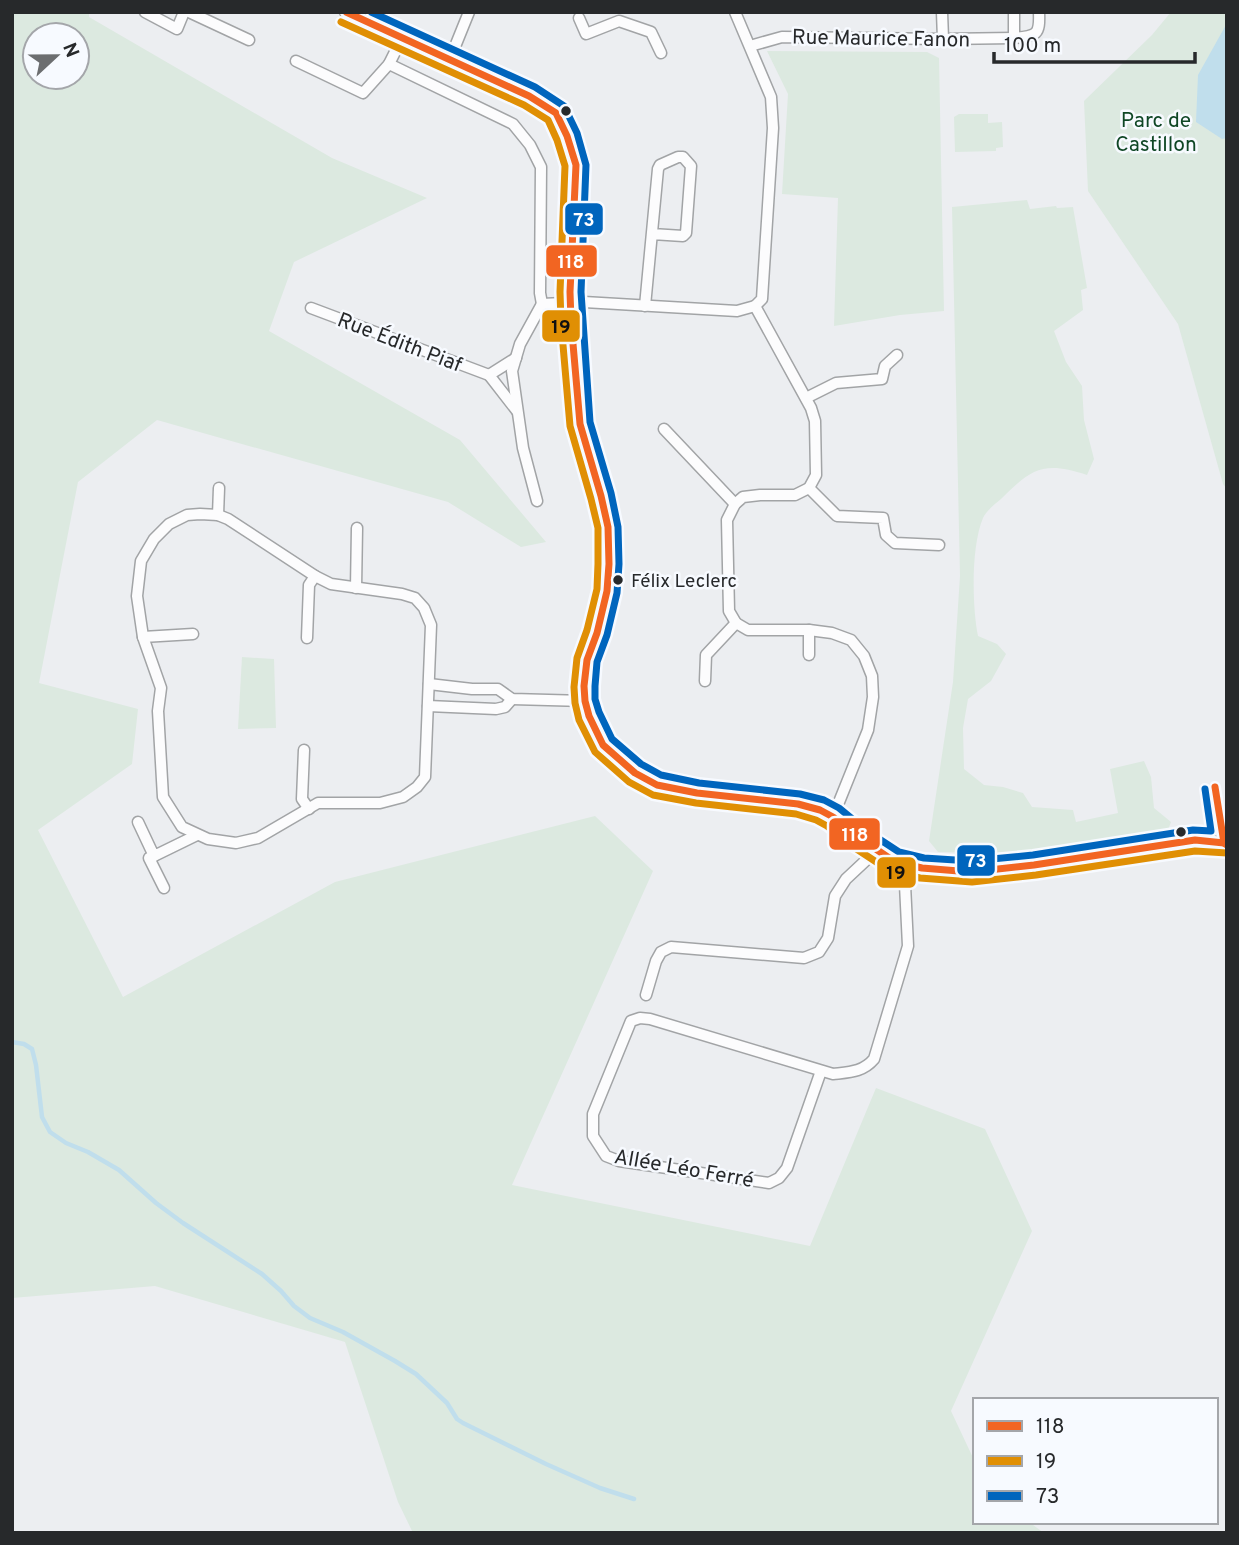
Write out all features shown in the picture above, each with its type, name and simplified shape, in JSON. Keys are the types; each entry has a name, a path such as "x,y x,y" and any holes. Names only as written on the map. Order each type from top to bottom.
{"street":[{"path":"145,12 177,29 194,13 249,40"},
{"path":"345,12 528,96 555,113 567,136 576,165 570,292 580,424 608,527 607,591 587,660 584,686 584,701 603,745 635,774 657,785 697,793 798,804 820,810 895,862 922,868 971,872 1195,840 1227,845"},
{"path":"450,59 469,12"},
{"path":"542,303 571,302 737,311 755,306 762,299 773,128 771,97 735,12"},
{"path":"943,12 943,39"},
{"path":"1014,12 1014,38 1035,34 1039,29 1039,12"},
{"path":"579,18 586,34 618,17 651,32 661,53"},
{"name":"Rue Maurice Fanon","path":"750,46 782,37 1014,38"},
{"path":"296,61 363,93 389,64 402,38"},
{"path":"389,64 513,124 530,145 541,167 542,303 520,344 512,370 523,448 537,501"},
{"path":"645,306 652,234 660,164 683,157 691,166 686,233 683,236 652,234"},
{"path":"755,306 806,398 815,421 816,475 809,488 795,495 743,497 735,504 727,520 729,611 736,623 748,630 808,630 832,633 851,640 864,656 872,676 873,697 868,730 833,817"},
{"name":"Rue Édith Piaf","path":"311,308 489,375 518,414"},
{"path":"806,398 836,383 882,379 885,366 897,355"},
{"name":"Rue Édith Piaf","path":"489,375 516,358"},
{"path":"664,429 735,504"},
{"path":"218,515 219,488"},
{"path":"809,488 837,516 883,518 886,535 895,544 939,545"},
{"path":"187,514 218,515 315,576 331,584 402,594 415,598 424,608 431,625 425,777 403,797 380,803 318,803 258,838 236,843 197,835 182,827 163,797 158,711 161,688 142,637 136,596 141,561 154,538 169,524 187,514"},
{"path":"356,587 357,528"},
{"path":"307,638 309,585 315,576"},
{"path":"705,681 706,655 736,623"},
{"path":"808,630 810,655"},
{"path":"142,637 193,634"},
{"path":"429,684 498,689 512,699 584,701"},
{"path":"471,707 472,689"},
{"path":"428,706 496,709 505,707 512,699"},
{"path":"304,750 302,799 309,809"},
{"path":"138,822 154,856"},
{"path":"164,888 149,858 197,835"},
{"path":"646,995 656,961 661,952 671,947 804,957 819,952 828,939 835,896 846,879 877,850"},
{"name":"Allée Léo Ferré","path":"821,1071 787,1168 779,1178 769,1184 619,1161 606,1156 593,1136 593,1114 631,1021 640,1018 650,1018 833,1074 867,1067 874,1059 908,946 904,864"}],"green space":[{"path":"12,12 89,12 89,17 332,158 427,198 294,262 269,331 460,440 546,542 521,547 448,502 157,420 78,482 39,683 138,709 132,764 38,830 123,997 335,882 595,816 653,871 512,1185 810,1246 876,1088 985,1129 1032,1231 951,1411 973,1458 973,1524 1032,1524 1044,1533 413,1533 398,1502 345,1342 155,1286 12,1298"},
{"name":"Parc de Castillon","path":"1171,12 1227,12 1227,489 1223,484 1178,324 1088,191 1084,101 1152,35"},
{"path":"767,51 927,52 939,58 944,311 834,326 838,198 782,194 788,94"},
{"path":"959,114 988,114 988,123 1002,122 1003,147 996,148 996,151 955,152 954,117"},
{"path":"1027,200 1030,209 1073,207 1087,288 1081,290 1083,310 1054,331 1066,362 1082,386 1084,420 1094,459 1087,475 1060,468 1049,468 1030,474 983,518 976,544 974,576 978,636 997,644 1006,654 991,681 968,699 963,728 964,769 984,785 1023,793 1032,807 1073,810 1076,822 1118,813 1110,769 1144,761 1151,777 1154,808 1171,822 1168,830 1031,854 938,852 929,841 953,682 960,576 952,207"},
{"path":"242,657 274,659 276,728 238,729"}],"water":[{"path":"1227,23 1227,138 1222,139 1196,122 1198,75"}],"waterway":[{"path":"12,1042 32,1049 42,1117 50,1132 119,1170 183,1223 262,1274 310,1318 343,1332 416,1374 447,1403 457,1419 463,1423 546,1464 600,1488 634,1499"}],"transit line":[{"name":"118","path":"346,12 529,96 556,113 567,136 576,165 570,292 580,424 608,527 607,591 587,660 584,686 589,716 603,745 635,773 657,785 697,793 798,804 820,810 895,862 922,868 971,872 1195,840 1227,845"},
{"name":"73","path":"371,12 535,87 564,106 577,133 586,165 581,292 590,422 618,527 617,593 597,662 595,686 599,712 612,739 641,764 661,775 699,783 800,794 824,800 899,852 924,858 971,861 1033,855 1193,830 1211,831 1205,789"},
{"name":"19","path":"341,22 524,105 548,120 557,140 565,166 560,292 570,426 598,528 597,589 577,658 574,687 579,720 595,752 629,782 653,795 696,803 796,814 816,820 890,871 920,878 972,882 1195,851 1227,853"},
{"name":"118","path":"1215,787 1224,843"}],"place":[{"name":"Félix Leclerc","path":"618,580"}]}
